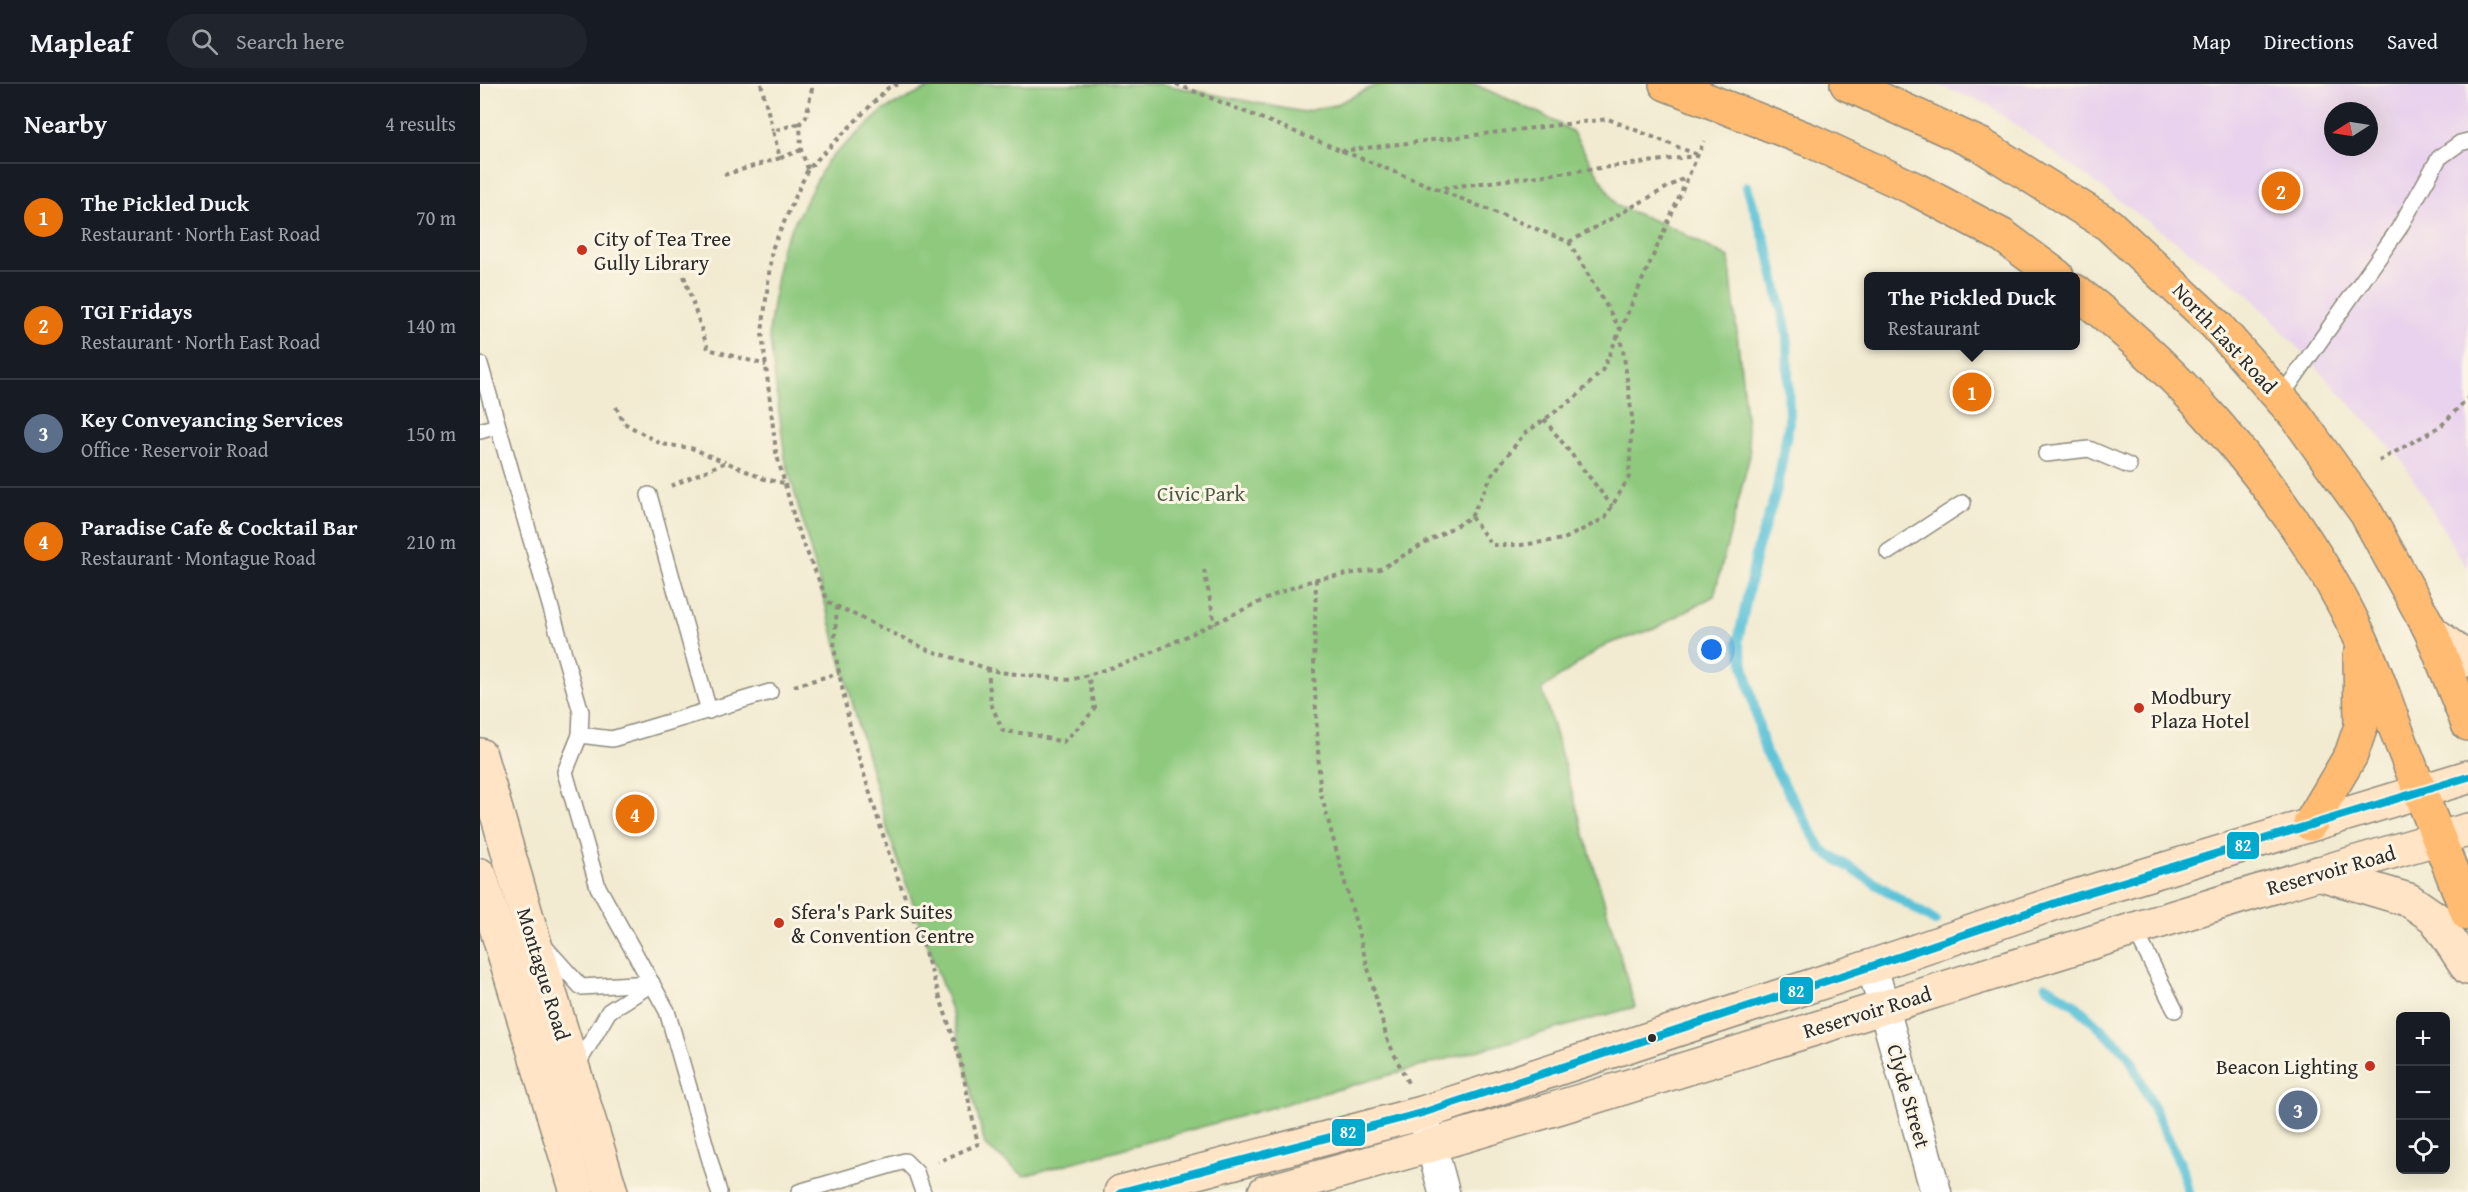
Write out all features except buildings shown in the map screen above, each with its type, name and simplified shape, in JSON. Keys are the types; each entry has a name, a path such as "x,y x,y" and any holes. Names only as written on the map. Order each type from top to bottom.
{"highway":[{"name":"North East Road","path":"1847,84 1981,145 2109,225 2216,325 2280,398 2334,466 2366,513 2431,631 2468,724"},
{"path":"1681,86 1809,140 1915,189 2003,236 2052,272"},
{"path":"2080,295 2176,379 2251,465 2334,586 2360,636 2420,792 2453,834 2468,914"},
{"path":"2310,825 2351,755 2361,726 2360,636"}],"main road":[{"path":"2431,631 2468,660"},
{"name":"Montague Road","path":"480,755 610,1192"},
{"name":"Reservoir Road","path":"1121,1192 1422,1113 1872,966 2070,898 2468,777"},
{"name":"Reservoir Road","path":"1265,1192 1432,1147 2318,873 2453,834"},
{"path":"2318,873 2409,900 2435,918 2468,969"},
{"name":"Montague Road","path":"480,875 577,1192"}],"street":[{"name":"Clyde Street","path":"1872,966 1936,1192"},
{"path":"1422,1113 1444,1192"}],"lane":[{"path":"2280,398 2398,230 2439,158 2460,143 2468,141"},
{"path":"480,364 581,712 580,735 565,772 598,887 667,1011 719,1192"},
{"path":"480,431 497,426"},
{"path":"2046,454 2089,449 2129,466"},
{"path":"649,495 709,711"},
{"path":"1888,552 1963,503"},
{"path":"580,735 612,739 770,692"},
{"path":"2135,930 2175,1010"},
{"path":"531,931 581,987 652,983"},
{"path":"574,1071 609,1011 652,983"},
{"path":"799,1192 905,1161 916,1172 923,1192"}],"path":[{"path":"761,84 780,158"},
{"path":"773,131 800,123 806,117 813,84"},
{"path":"896,84 888,88 808,169 772,249 762,333 776,452 797,528 828,602 928,650 999,672 1070,680 1138,659 1281,592 1316,579 1380,569 1471,517 1492,475 1524,434 1576,397 1602,371 1704,141"},
{"path":"1176,84 1569,242 1619,332 1632,417 1629,477 1605,518 1564,539 1521,545 1492,545 1471,517"},
{"path":"1341,151 1608,119 1698,155"},
{"path":"800,123 801,150 808,169"},
{"path":"724,175 801,150"},
{"path":"1434,189 1698,155"},
{"path":"1569,242 1687,176"},
{"path":"684,276 708,349 766,365"},
{"path":"2379,461 2441,426 2468,398"},
{"path":"616,408 624,423 661,444 691,448 764,479 784,483"},
{"path":"1544,419 1612,506"},
{"path":"649,495 726,462"},
{"path":"1204,570 1215,624"},
{"path":"1316,579 1314,671 1320,790 1387,1039 1422,1113"},
{"path":"837,606 834,648 852,736 959,1055 978,1144 916,1172"},
{"path":"988,668 991,704 1002,731 1030,734 1063,742 1095,707 1088,675"},
{"path":"770,692 839,673"}],"shaded area":[{"path":"1935,84 2468,84 2468,570 2401,459 2249,295 1987,104"}],"green space":[{"name":"Civic Park","path":"937,84 1161,84 1303,112 1335,105 1378,84 1474,84 1539,113 1572,131 1617,206 1673,228 1729,258 1750,455 1714,596 1654,629 1605,645 1542,689 1635,1007 1024,1176 985,1145 952,1013 889,835 785,458 769,332 781,248 827,161 884,110"}],"waterway":[{"path":"1747,187 1769,253 1787,334 1789,422 1776,493 1757,550 1738,641 1765,751 1822,850 1935,921"},
{"path":"2046,986 2073,1003 2128,1054 2183,1170 2188,1192"}],"transit line":[{"name":"82","path":"1121,1192 1422,1113 1872,966 2070,898 2468,777"}],"place":[{"name":"TGI Fridays","path":"2281,191"},
{"name":"City of Tea Tree Gully Library","path":"582,250"},
{"name":"The Pickled Duck","path":"1972,392"},
{"name":"Modbury Plaza Hotel","path":"2139,708"},
{"name":"Paradise Cafe & Cocktail Bar","path":"635,814"},
{"name":"Sfera's Park Suites & Convention Centre","path":"779,923"},
{"name":"Beacon Lighting","path":"2370,1066"},
{"name":"Key Conveyancing Services","path":"2298,1110"}]}
